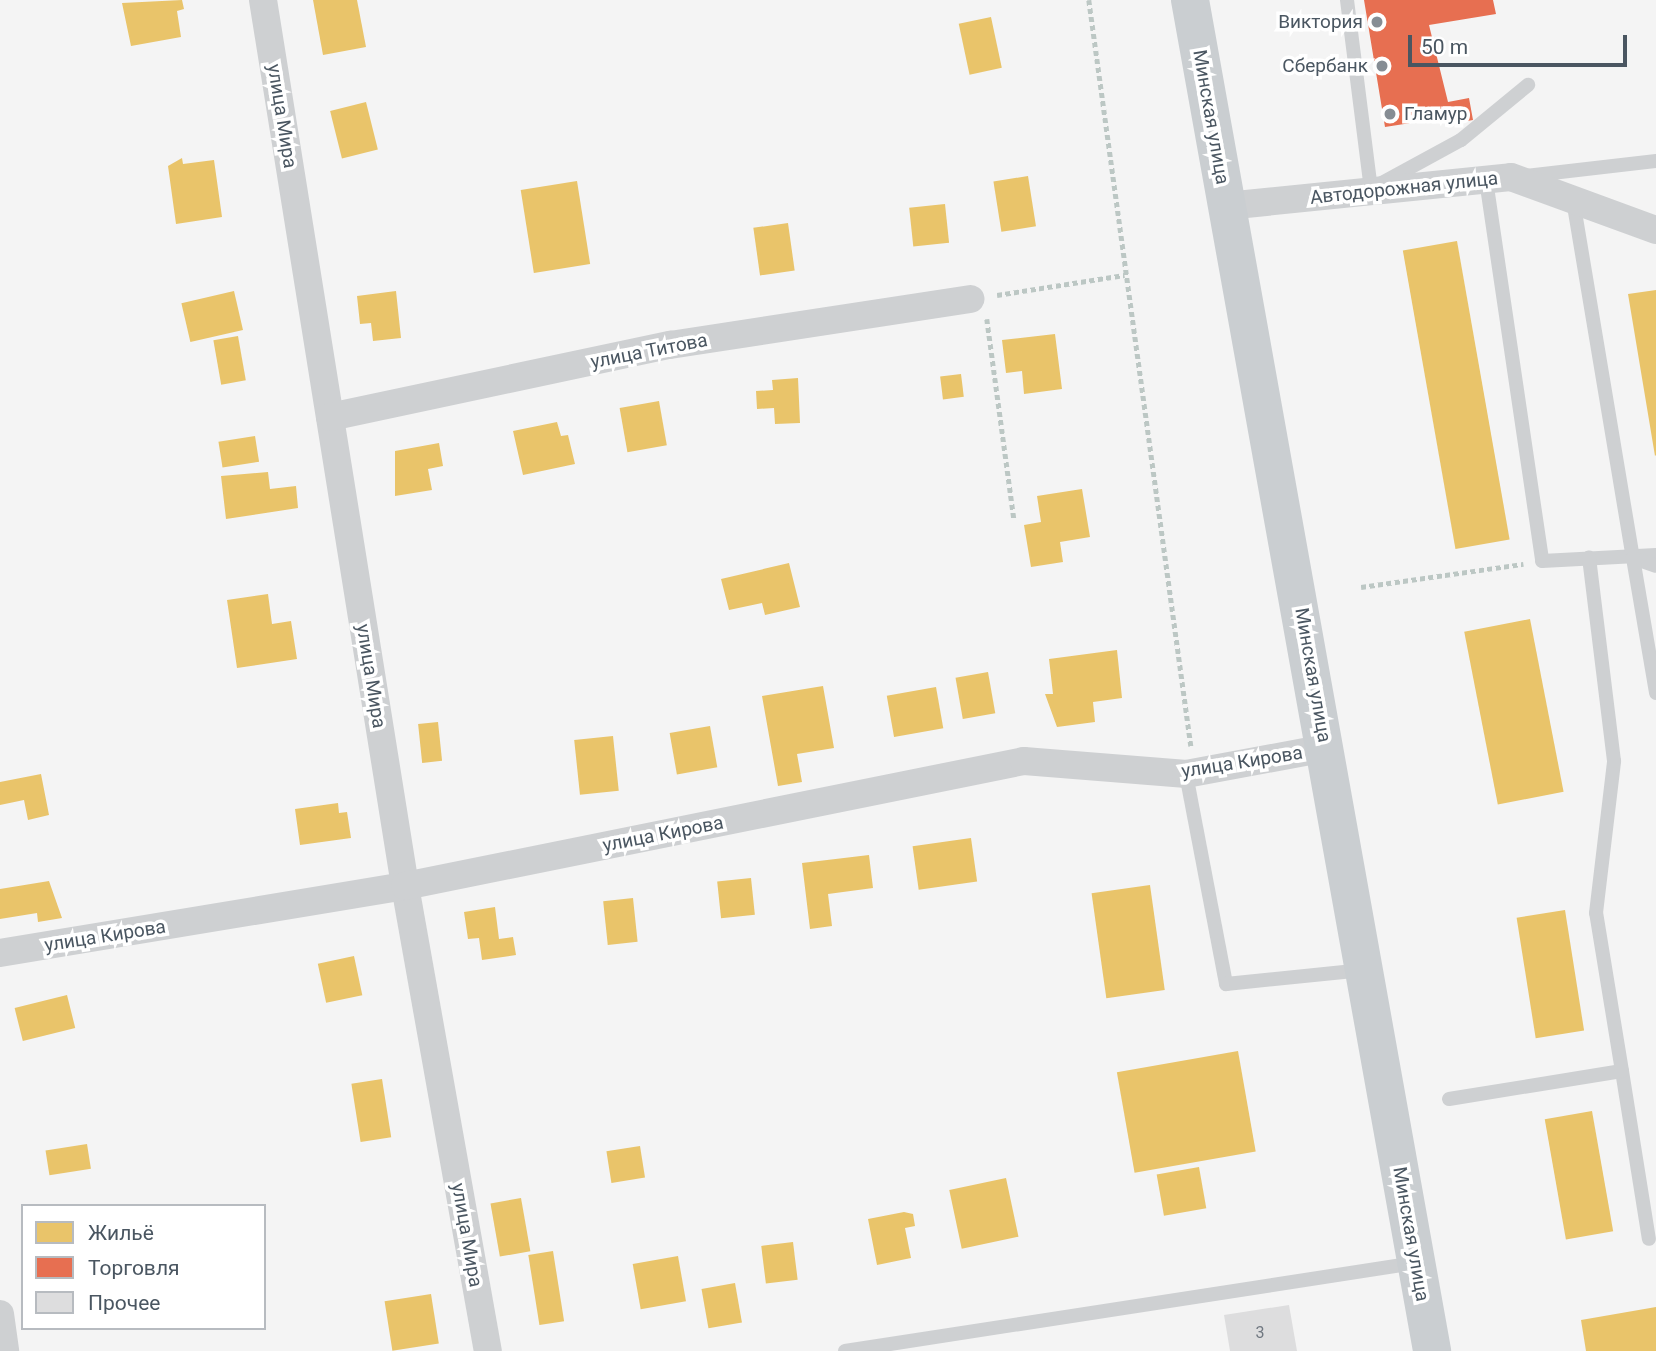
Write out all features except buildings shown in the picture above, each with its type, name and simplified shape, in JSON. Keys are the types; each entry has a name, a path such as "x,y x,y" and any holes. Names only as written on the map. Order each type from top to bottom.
{"main road":[{"name":"Минская улица","path":"1190,0 1432,1351"}],"street":[{"name":"улица Мира","path":"263,0 405,886 488,1351"},
{"name":"Автодорожная улица","path":"1226,206 1371,189 1498,179 1573,200 1656,230"},
{"name":"улица Титова","path":"330,417 670,345 977,298"},
{"name":"улица Кирова","path":"0,953 405,886 1024,761 1186,774 1326,748"},
{"path":"0,1314 5,1351"}],"lane":[{"path":"1347,0 1371,189 1461,139 1528,85"},
{"path":"1656,161 1498,179 1542,561 1656,555"},
{"path":"1573,200 1656,693"},
{"path":"1589,558 1614,761 1597,914 1649,1239"},
{"path":"1633,558 1656,566"},
{"path":"1186,774 1226,984 1364,970"},
{"path":"1449,1099 1622,1071"},
{"path":"845,1351 1417,1263"}],"path":[{"path":"1089,0 1124,275 1193,733 1186,774"},
{"path":"1014,520 977,298 1124,275"},
{"path":"1361,587 1542,561"}],"place":[{"name":"Виктория","path":"1377,22"},
{"name":"Сбербанк","path":"1382,66"},
{"name":"Гламур","path":"1390,114"}]}
